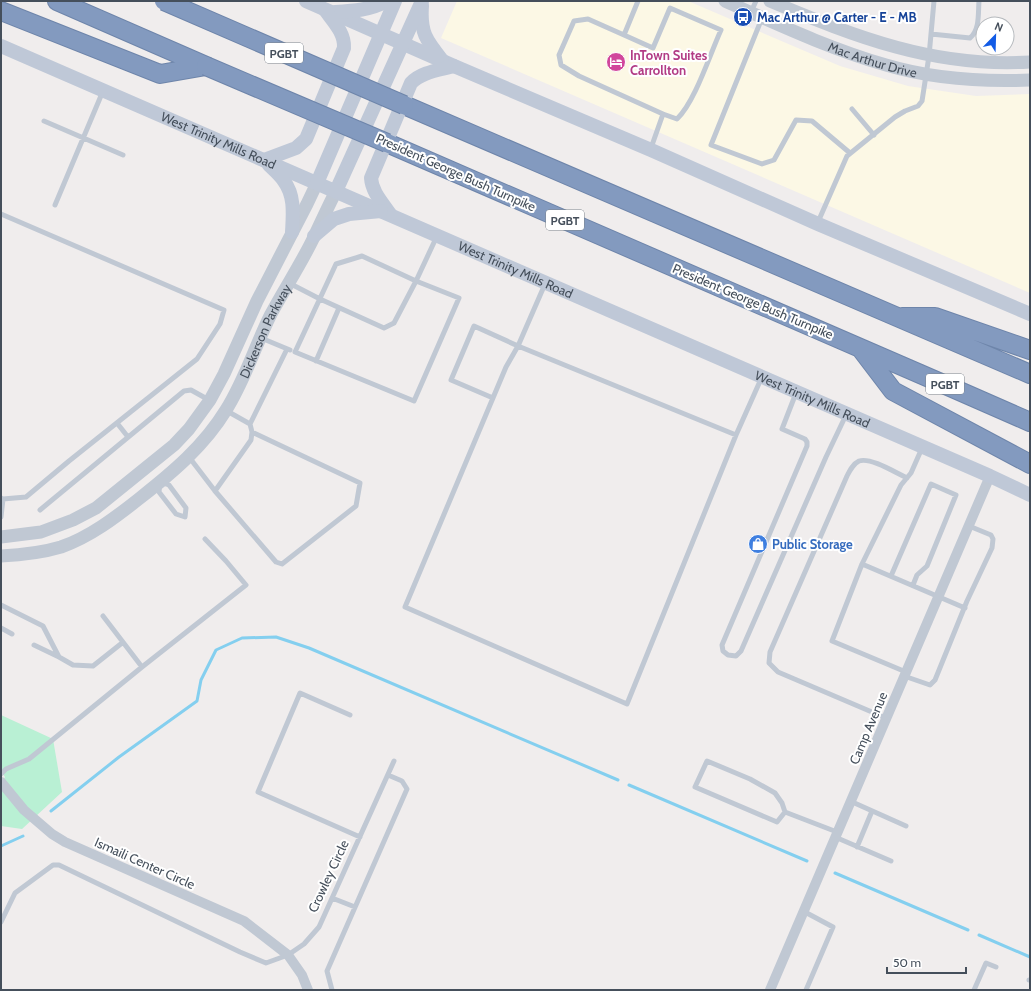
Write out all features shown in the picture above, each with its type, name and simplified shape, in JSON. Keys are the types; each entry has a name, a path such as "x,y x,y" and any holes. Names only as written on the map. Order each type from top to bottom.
{"highway":[{"name":"President George Bush Turnpike","path":"56,1 333,119 1030,422"},
{"name":"PGBT","path":"164,1 1030,374"},
{"path":"1,11 160,74 206,66"},
{"path":"895,317 935,316 1030,350"},
{"path":"860,348 893,391 1030,464"}],"main road":[{"path":"306,1 818,224 1030,314"},
{"path":"328,10 357,10 375,7 387,1"},
{"name":"Dickerson Parkway","path":"317,183 395,1"},
{"path":"422,1 421,17 423,33 428,43 449,64"},
{"name":"Dickerson Parkway","path":"336,191 422,1"},
{"path":"292,232 294,212 292,199 284,181 264,160 296,148 306,139 344,48 342,35 328,10"},
{"name":"West Trinity Mills Road","path":"1,47 336,191 990,476 1030,495"},
{"path":"314,236 334,219 349,214 386,213 375,192 371,178 411,83 416,78 449,64"}],"street":[{"name":"Mac Arthur Drive","path":"725,1 766,8 838,29 881,44 929,56 964,62 1030,62"},
{"name":"Mac Arthur Drive","path":"766,8 865,59 887,66 960,79 994,82 1030,80"},
{"name":"Dickerson Parkway","path":"1,536 41,532 74,520 96,508 145,470 174,445 189,429 210,400 224,374 257,301 317,183"},
{"name":"Dickerson Parkway","path":"1,556 31,554 61,547 84,537 107,523 160,482 189,457 205,439 226,410 241,382 271,315 314,236 336,191"},
{"path":"210,400 226,410"},
{"path":"174,445 189,457"},
{"path":"145,470 160,482"},
{"name":"Camp Avenue","path":"770,990 990,476"},
{"name":"Ismaili Center Circle","path":"1,782 24,810 52,834 65,842 244,921 288,955"},
{"path":"288,955 302,975 308,990"}],"lane":[{"path":"624,35 638,1"},
{"path":"818,224 847,156 902,112 918,106 922,101 929,56 934,1"},
{"path":"931,34 970,38 975,34 977,28 979,1"},
{"path":"670,8 720,30 685,112 677,119 579,76 561,65 559,55 574,21 588,19 624,35 653,48 670,8"},
{"path":"766,8 711,145 762,164 774,160 796,120 812,120 850,153"},
{"path":"55,205 103,90"},
{"path":"852,109 874,135"},
{"path":"650,150 663,114"},
{"path":"44,121 123,155"},
{"path":"1,214 224,310 220,324 197,359 117,422 26,497 2,499 1,517"},
{"path":"288,283 384,328 394,323 416,281 437,235"},
{"path":"261,338 316,361 414,401 459,298 416,281 362,256 336,264 295,352"},
{"path":"545,283 518,346 506,367 405,607 627,704 736,435 762,377"},
{"path":"316,361 339,308"},
{"path":"493,398 451,380 474,326 518,346 736,435"},
{"path":"215,491 251,440 252,432 250,424 287,349"},
{"path":"40,510 184,391 191,390 210,400"},
{"path":"796,392 782,429 805,439 807,446 722,644 723,651 728,655 736,656 741,651 846,414"},
{"path":"226,410 250,424"},
{"path":"117,422 128,437"},
{"path":"189,457 215,491 276,562 282,564 356,506 360,483 252,432"},
{"path":"922,447 911,473 901,485 862,564 832,641 930,685 935,680 992,548 993,539 991,536 969,526"},
{"path":"886,718 778,672 770,663 770,652 852,466 858,461 865,460 873,462 907,478"},
{"path":"160,482 169,485 186,508 185,517 176,514 159,492 160,482"},
{"path":"891,576 931,484 956,495 927,566 917,575 913,585"},
{"path":"1,774 6,769 30,759 142,667 246,585 205,539"},
{"path":"862,564 965,608"},
{"path":"1,605 43,626 59,657"},
{"path":"103,616 122,643 142,667"},
{"path":"1,628 12,634"},
{"path":"34,645 73,665 93,666 122,643"},
{"path":"350,715 300,693 258,792 360,837"},
{"name":"Crowley Circle","path":"1,922 15,893 53,865 59,865 266,963 288,955 304,944 319,927 394,760"},
{"path":"785,812 777,822 695,787 707,762 750,779 775,793 782,803 785,812 892,862"},
{"path":"332,990 327,971 408,789 402,781 388,775"},
{"path":"850,801 906,826"},
{"path":"857,846 872,811"},
{"path":"332,898 355,908"},
{"path":"803,911 833,927 806,990"},
{"path":"974,990 986,963 996,967"}],"shaded area":[{"path":"457,1 688,1 840,66 908,86 976,96 1030,94 1030,293 441,38"}],"green space":[{"path":"1,715 53,739 62,792 22,829 1,826 1,783 5,777 1,771"}],"waterway":[{"path":"51,811 119,757 197,701 201,680 216,650 242,638 276,637 309,648 618,780"},
{"path":"629,785 807,861"},
{"path":"1,846 23,836"},
{"path":"835,873 968,930"},
{"path":"979,935 1030,957"}],"place":[{"name":"Mac Arthur @ Carter - E - MB","path":"743,17"},
{"name":"InTown Suites Carrollton","path":"616,62"},
{"name":"Public Storage","path":"758,544"}]}
